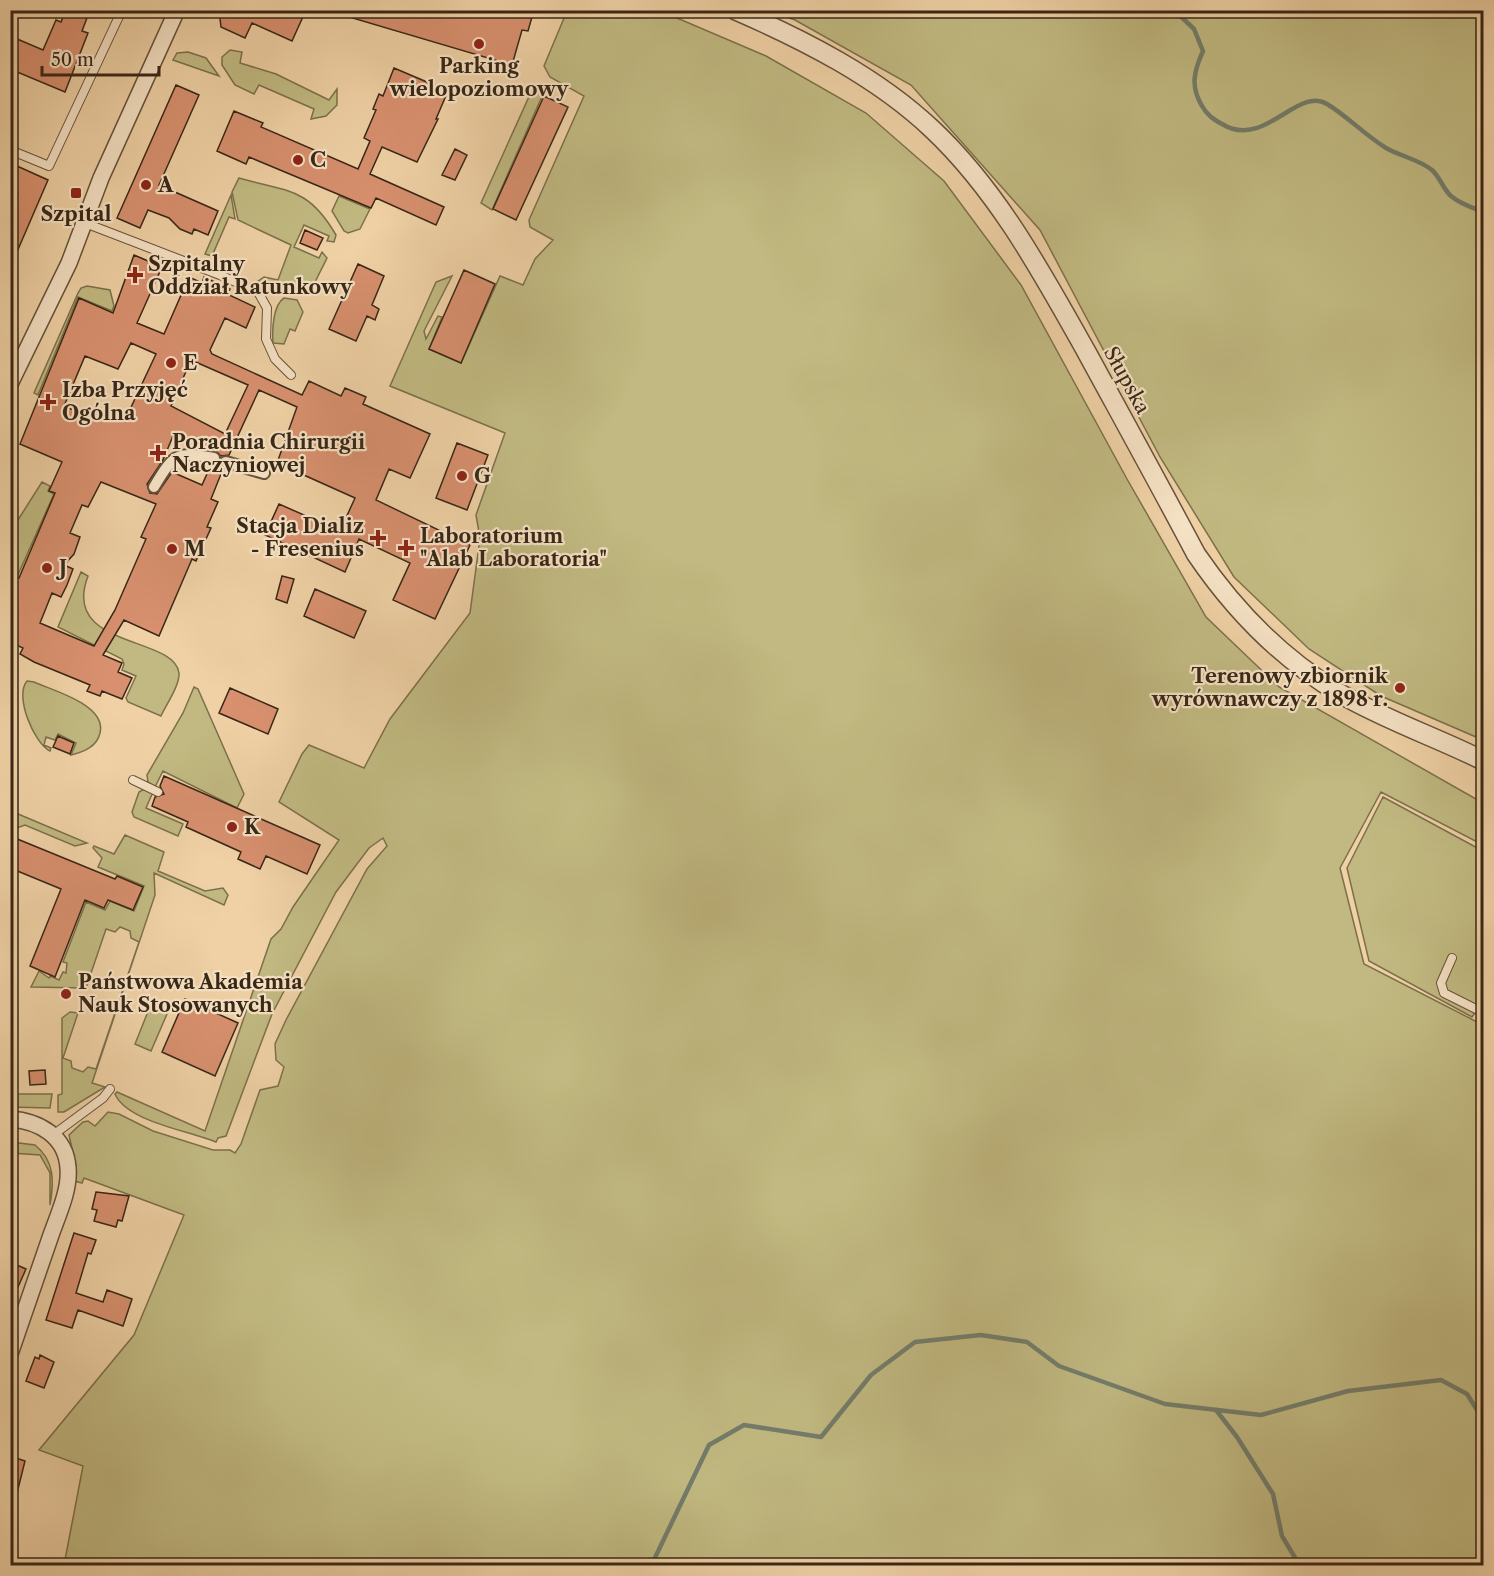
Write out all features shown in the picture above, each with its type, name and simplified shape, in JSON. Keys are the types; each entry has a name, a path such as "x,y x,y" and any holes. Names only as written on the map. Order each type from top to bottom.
{"street":[{"path":"10,384 60,282 85,224 101,178 177,10"},
{"name":"Słupska","path":"735,10 834,58 902,103 932,128 958,155 1027,248 1196,554 1215,582 1259,631 1285,655 1339,692 1484,761"},
{"path":"154,487 170,460 179,455 214,458"},
{"path":"226,462 264,473"},
{"path":"10,1119 32,1122 53,1135 66,1159 68,1180 10,1354"}],"lane":[{"path":"10,150 49,166 122,10"},
{"path":"85,224 220,275 258,292 267,308 266,339 275,359 291,375"},
{"path":"133,780 158,792"},
{"path":"1452,958 1441,983 1444,993 1484,1013"},
{"path":"53,1135 103,1098 110,1089"}],"shaded area":[{"path":"567,11 663,12 766,56 866,113 944,181 1021,285 1127,479 1206,617 1279,687 1483,803 1483,845 1381,792 1340,868 1364,964 1483,1025 1483,1565 64,1565 83,1466 39,1450 134,1335 184,1215 84,1178 82,1183 74,1181 76,1166 69,1135 83,1122 88,1121 95,1126 108,1112 119,1114 153,1131 213,1150 230,1150 235,1153 241,1144 260,1090 278,1086 284,1067 276,1060 275,1044 286,1020 367,869 387,846 383,838 369,848 336,892 272,1014 226,1136 218,1138 216,1142 146,1119 122,1104 115,1094 117,1092 205,1131 271,939 281,929 293,907 339,840 279,802 302,754 309,745 364,768 390,719 470,613 480,538 476,515 505,433 390,386 436,282 452,276 424,331 426,339 438,316 442,317 429,349 461,363 500,276 523,285 535,259 553,240 530,227 529,220 584,96 550,77 544,66"},
{"path":"769,11 1483,11 1483,740 1381,696 1309,649 1234,577 1160,457 1040,230 911,85 795,20"},
{"path":"230,50 242,52 240,63 276,74 329,100 337,89 337,105 326,116 311,119 314,109 259,85 254,94 235,85 222,65 222,57"},
{"path":"188,52 206,58 219,76 173,60 177,53"},
{"path":"532,90 543,94 492,210 481,203"},
{"path":"239,178 295,194 316,208 326,219 336,235 334,242 327,241 329,236 304,225 294,247 319,258 322,252 327,258 315,282 279,287 257,282 264,277 278,280 291,245 238,220 232,192"},
{"path":"231,195 235,219 229,217 212,256 205,254"},
{"path":"339,196 370,209 360,229 348,233 344,231 332,211"},
{"path":"87,286 110,290 114,306 112,311 78,297 38,395 34,393 78,293 81,288"},
{"path":"284,298 297,300 303,312 295,331 290,329 284,344 273,343 275,312"},
{"path":"42,482 50,486 48,491 54,494 17,577 11,576 11,531"},
{"path":"81,572 88,576 84,600 90,617 103,629 159,652 173,661 179,678 161,716 128,702 126,698 136,676 122,670 124,664 122,659 58,627"},
{"path":"27,681 77,700 95,714 100,723 100,733 96,742 85,750 71,755 76,743 58,734 55,740 46,737 44,745 51,748 50,751 44,746 32,729 24,708 24,688"},
{"path":"194,687 198,689 244,794 237,808 163,771 155,787 148,782 147,775 183,713"},
{"path":"144,789 153,792 146,808 183,824 178,836 134,817 132,812 139,792"},
{"path":"1383,797 1483,851 1483,1005 1480,1005 1472,1017 1369,961 1347,868"},
{"path":"11,811 87,843 75,846 25,825 11,830"},
{"path":"125,835 164,852 158,871 205,891 223,888 228,895 224,905 154,873 155,895 92,1083 105,1087 64,1112 58,1112 58,1095 62,1094 62,1018 70,1012 78,1013 63,1058 71,1061 72,1068 83,1072 88,1067 96,1069 139,942 131,938 130,931 120,927 115,932 106,929 86,988 31,987 39,971 49,978 50,976 59,980 63,972 66,973 67,963 63,962 86,902 105,910 110,901 134,911 144,886 98,867 102,858 93,848 94,846 114,854"},
{"path":"153,999 170,1007 151,1051 135,1044"},
{"path":"10,1094 52,1094 50,1108 11,1107"},
{"path":"11,1142 35,1145 42,1151 52,1172 50,1205 50,1173 40,1155 11,1153"}],"building":[{"path":"66,10 90,10 82,31 88,33 65,92 10,69 10,36 43,50 56,20 61,22"},
{"path":"219,10 306,10 292,41 252,23 245,38 221,27"},
{"name":"Parking wielopoziomowy","path":"339,10 534,10 528,31 522,30 512,65 339,14"},
{"path":"394,68 448,91 436,119 438,119 417,162 382,147 370,174 444,207 436,225 376,198 371,208 249,157 246,164 217,151 234,111 263,123 261,127 358,169 370,141 364,138 376,110 373,109 379,94 383,96"},
{"path":"176,85 199,95 159,185 218,211 208,235 194,229 192,234 180,229 169,218 148,210 140,228 117,218"},
{"path":"544,96 568,107 516,220 493,209"},
{"path":"455,149 467,155 455,180 442,175"},
{"path":"17,166 48,180 10,268 10,212 18,194 10,191 10,180"},
{"path":"305,230 323,238 317,250 300,243"},
{"path":"134,255 162,267 137,323 164,334 189,277 202,283 204,277 230,289 227,294 255,307 246,328 225,318 210,350 212,354 302,395 309,381 341,396 345,388 366,397 363,404 430,434 410,478 389,469 376,500 470,545 435,619 393,600 410,563 359,539 345,572 265,535 279,504 340,531 355,498 277,463 297,407 259,390 229,455 221,456 216,451 200,448 173,436 163,460 147,484 150,493 157,494 172,472 202,485 211,465 219,464 223,469 211,499 218,502 207,527 211,528 196,561 192,559 159,636 124,620 103,655 122,663 118,672 132,678 122,699 102,691 100,696 87,691 90,685 20,654 23,648 10,642 10,574 19,578 55,493 49,491 62,462 20,444 79,298 113,313","holes":["131,343 156,354 125,420 106,413 104,417 96,413 93,418 64,406 85,356 118,369","191,360 248,385 225,434 171,406","101,482 156,504 141,537 146,539 115,610 94,646 40,623 52,593 61,597 67,585 73,569 64,565 74,554 80,537 70,533 82,505 88,507"]},
{"path":"358,264 384,276 372,305 379,309 375,320 367,316 356,341 329,329"},
{"path":"464,270 495,284 461,363 429,349"},
{"name":"G","path":"457,443 488,455 467,510 436,498"},
{"path":"282,576 294,579 287,603 276,599"},
{"path":"315,589 366,611 354,638 304,616"},
{"path":"230,688 278,709 268,734 219,713"},
{"path":"58,736 74,743 70,754 53,747"},
{"name":"K","path":"164,776 320,845 307,874 266,856 260,869 238,859 241,852 186,827 188,822 152,806 155,797 164,794 160,786"},
{"path":"10,836 115,879 117,876 143,887 133,910 108,900 104,908 85,900 55,977 30,966 61,889 10,868"},
{"path":"185,999 238,1023 215,1076 162,1052"},
{"path":"45,1070 46,1084 30,1085 29,1071"},
{"path":"96,1192 129,1196 122,1221 118,1220 116,1227 94,1221 97,1210 92,1209"},
{"path":"74,1233 96,1240 91,1254 88,1253 76,1293 103,1302 107,1290 132,1299 123,1326 78,1310 72,1328 46,1320"},
{"path":"10,1262 26,1269 10,1305"},
{"path":"40,1355 54,1362 44,1388 26,1381 35,1357 39,1359"},
{"path":"10,1456 25,1461 15,1501 10,1500"}],"waterway":[{"path":"1174,10 1194,29 1203,51 1195,78 1198,99 1208,114 1222,124 1237,130 1252,129 1304,103 1316,101 1327,104 1386,148 1422,163 1432,170 1455,199 1484,212"},
{"path":"651,1566 709,1445 744,1425 821,1437 871,1375 915,1342 981,1335 1027,1342 1059,1366 1165,1404 1261,1415 1348,1391 1441,1380 1467,1394 1484,1421"},
{"path":"1216,1410 1237,1437 1273,1494 1282,1536 1300,1566"}],"place":[{"name":"Parking wielopoziomowy","path":"479,44"},
{"name":"C","path":"298,160"},
{"name":"A","path":"146,185"},
{"name":"Szpital","path":"76,193"},
{"name":"Szpitalny Oddział Ratunkowy","path":"135,275"},
{"name":"E","path":"171,363"},
{"name":"Izba Przyjęć Ogólna","path":"48,402"},
{"name":"Poradnia Chirurgii Naczyniowej","path":"158,453"},
{"name":"G","path":"462,476"},
{"name":"Stacja Dializ - Fresenius","path":"378,538"},
{"name":"Laboratorium \"Alab Laboratoria\"","path":"406,548"},
{"name":"M","path":"172,549"},
{"name":"J","path":"47,568"},
{"name":"Terenowy zbiornik wyrównawczy z 1898 r.","path":"1400,688"},
{"name":"K","path":"232,827"},
{"name":"Państwowa Akademia Nauk Stosowanych","path":"66,994"}]}
